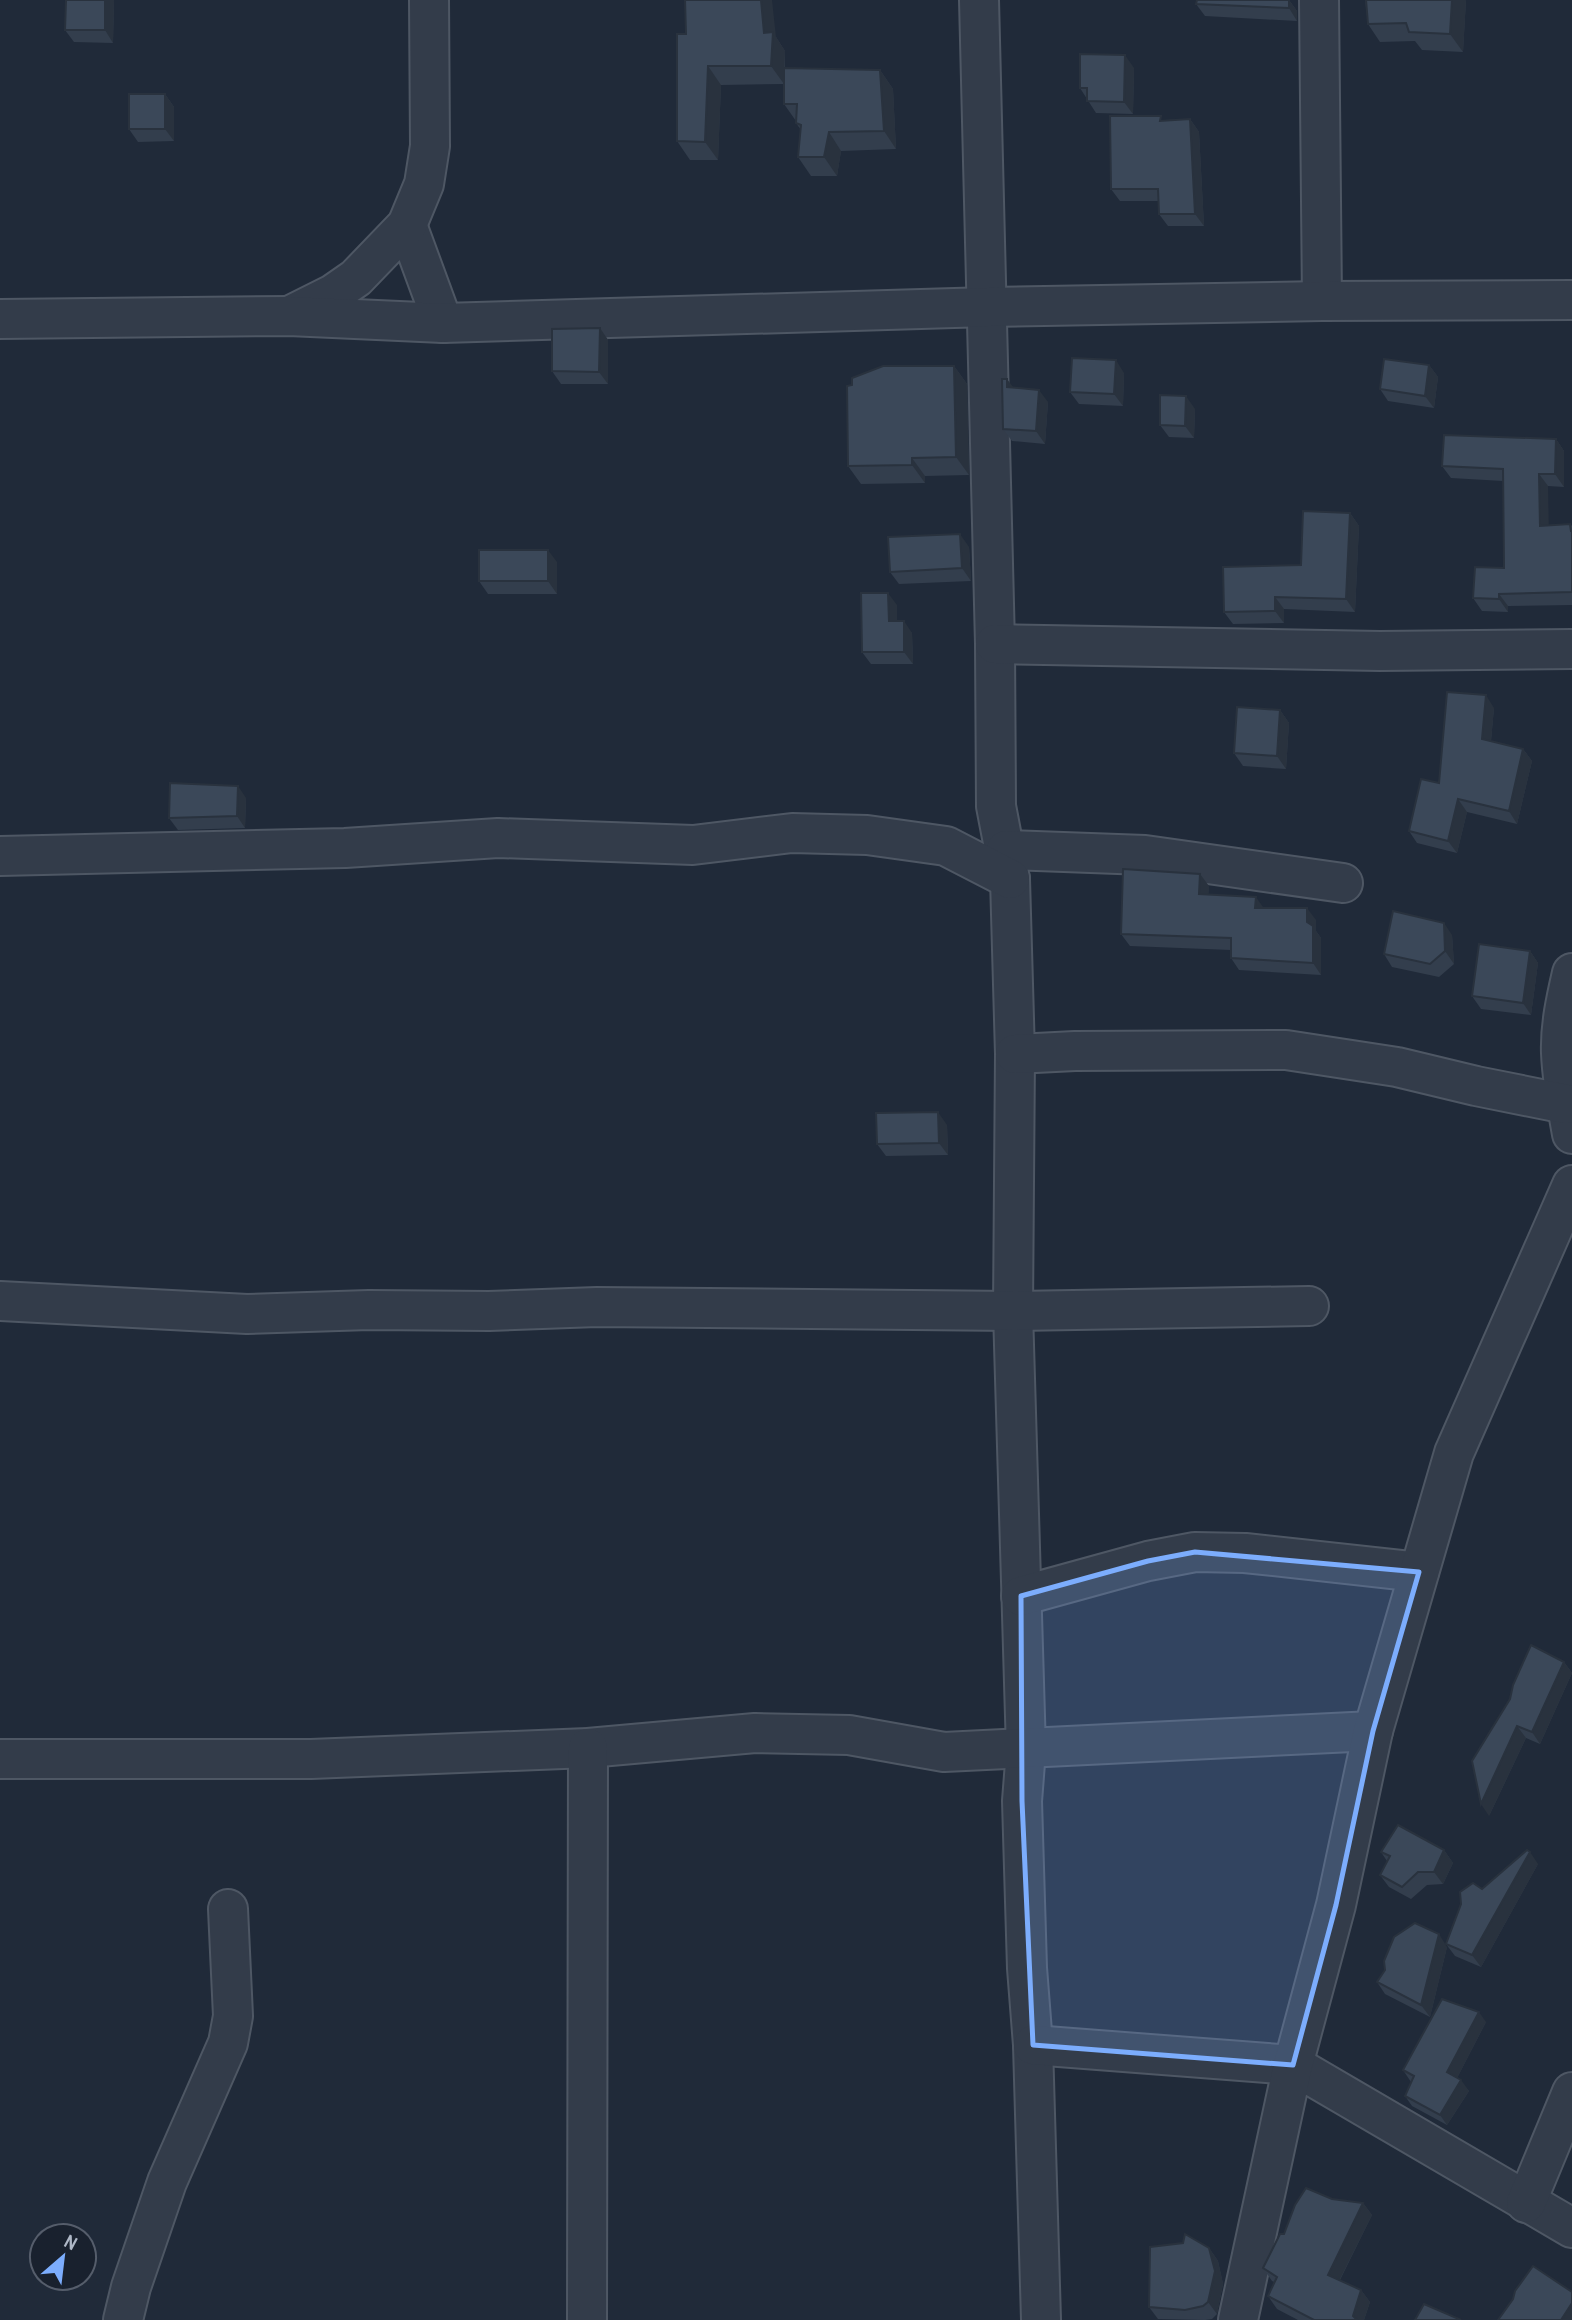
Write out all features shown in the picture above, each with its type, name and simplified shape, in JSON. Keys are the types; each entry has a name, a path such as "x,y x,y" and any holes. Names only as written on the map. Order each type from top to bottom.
{"street":[{"path":"289,316 333,294 356,278 407,225 424,184 430,146 429,0"},
{"path":"979,0 988,307 996,806 1008,865 1015,1054 1013,1311 1026,1750 1022,1801 1041,2320"},
{"path":"1319,0 1322,301"},
{"path":"407,225 443,323"},
{"path":"0,318 289,316 443,323 988,307 1572,300"},
{"path":"995,644 1380,651 1572,649"},
{"path":"946,846 978,824 996,806"},
{"path":"0,856 345,848 498,838 693,845 792,833 867,835 946,846 1008,865 1145,855 1343,883"},
{"path":"1015,1054 1075,1051 1286,1050 1397,1067 1476,1086 1569,1119 1561,1052 1565,1007 1572,973"},
{"path":"1238,2320 1293,2065 1336,1905 1373,1731 1454,1453 1557,1251 1572,1185"},
{"path":"0,1301 247,1314 597,1307 1013,1311 1309,1306"},
{"path":"1021,1596 1148,1561 1195,1552 1245,1553 1419,1572"},
{"path":"0,1759 311,1759 589,1748 755,1733 849,1735 944,1752 1373,1731"},
{"path":"587,2320 589,1748"},
{"path":"123,2320 131,2287 167,2182 228,2043 233,2016 228,1909"},
{"path":"1033,2045 1293,2065 1572,2228"},
{"path":"1526,2203 1572,2092"}],"highlighted area":[{"path":"1195,1552 1419,1572 1373,1731 1336,1905 1293,2065 1033,2045 1022,1801 1021,1596 1148,1561"}],"building":[{"path":"66,0 105,0 105,30 65,30"},
{"path":"685,0 761,0 764,33 773,32 771,66 708,66 705,142 677,141 677,34 686,34"},
{"path":"1197,0 1289,0 1289,8 1196,4"},
{"path":"1366,0 1452,0 1450,34 1409,32 1406,23 1368,24"},
{"path":"1080,54 1125,55 1124,102 1087,101 1087,88 1080,88"},
{"path":"784,68 880,70 884,131 829,132 824,157 798,157 801,125 796,123 797,104 784,104"},
{"path":"129,94 165,94 165,129 129,129"},
{"path":"1110,116 1161,116 1160,121 1190,119 1195,214 1159,214 1158,189 1111,189"},
{"path":"600,328 599,372 552,371 552,329"},
{"path":"1072,358 1116,360 1114,394 1070,392"},
{"path":"1384,359 1429,365 1425,396 1380,389"},
{"path":"883,366 954,366 956,457 912,458 912,465 848,466 847,386 852,385 852,378"},
{"path":"1002,379 1007,379 1007,387 1039,390 1036,431 1003,429"},
{"path":"1160,395 1186,396 1185,426 1160,425"},
{"path":"1444,435 1556,439 1555,474 1539,474 1540,526 1570,524 1572,592 1499,594 1499,599 1473,598 1475,567 1504,568 1503,469 1442,466"},
{"path":"1303,511 1350,513 1346,599 1275,597 1275,611 1224,612 1223,567 1301,565"},
{"path":"960,534 962,568 890,572 888,537"},
{"path":"479,550 548,550 548,581 479,581"},
{"path":"861,593 888,593 889,621 904,621 904,652 862,652"},
{"path":"1447,692 1486,695 1482,739 1523,749 1509,811 1458,799 1448,841 1409,831 1421,779 1439,783"},
{"path":"1237,707 1280,710 1277,756 1234,753"},
{"path":"170,783 238,786 237,816 169,818"},
{"path":"1123,869 1200,874 1199,894 1256,897 1255,908 1307,908 1307,922 1313,926 1313,963 1231,958 1231,938 1121,934"},
{"path":"1393,911 1444,923 1445,951 1430,964 1384,954"},
{"path":"1479,944 1530,951 1523,1003 1472,996"},
{"path":"938,1112 939,1143 877,1144 876,1113"},
{"path":"1531,1645 1564,1662 1532,1732 1517,1726 1481,1804 1472,1761 1510,1699 1513,1685"},
{"path":"1398,1825 1444,1850 1434,1872 1418,1872 1402,1887 1380,1875 1390,1856 1381,1852"},
{"path":"1527,1850 1530,1852 1472,1955 1446,1944 1461,1904 1460,1892 1473,1883 1482,1889"},
{"path":"1415,1923 1439,1934 1421,2005 1377,1982 1385,1970 1384,1961 1394,1937"},
{"path":"1442,1999 1479,2012 1447,2072 1461,2080 1440,2115 1405,2096 1414,2076 1403,2070"},
{"path":"1306,2188 1332,2199 1363,2203 1328,2275 1361,2290 1353,2316 1357,2320 1314,2320 1268,2296 1277,2277 1263,2268 1280,2234 1284,2234 1295,2205"},
{"path":"1185,2234 1209,2248 1215,2271 1208,2302 1203,2306 1185,2310 1149,2307 1150,2247 1183,2243"},
{"path":"1533,2266 1572,2292 1572,2303 1561,2320 1498,2320 1513,2299 1515,2291"},
{"path":"1424,2304 1461,2320 1415,2320"}]}
